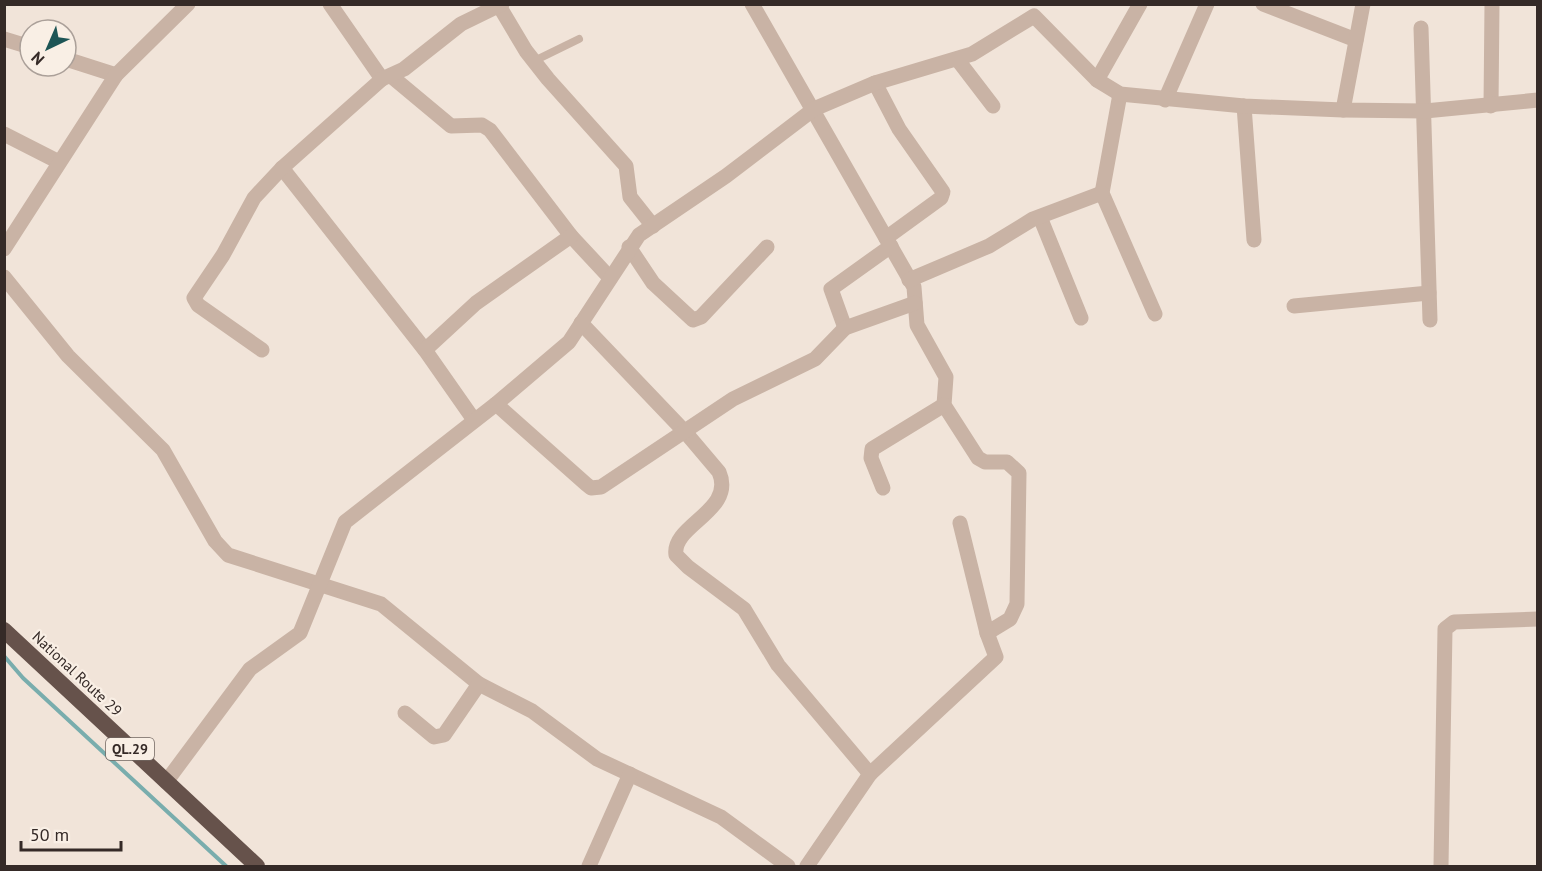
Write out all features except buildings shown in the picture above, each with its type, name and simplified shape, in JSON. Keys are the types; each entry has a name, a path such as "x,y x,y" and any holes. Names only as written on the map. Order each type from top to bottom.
{"highway":[{"name":"National Route 29","path":"4,630 257,867"}],"street":[{"path":"4,249 116,75 188,4"},
{"path":"330,4 386,77 451,126 482,125 490,130 571,236 610,278"},
{"path":"752,4 914,287 917,325 946,377 944,405 978,458 985,462 1011,463 1021,479 1017,604 1010,619 987,633"},
{"path":"1097,80 1140,4"},
{"path":"1165,100 1207,4"},
{"path":"1263,4 1356,40"},
{"path":"1343,110 1363,4"},
{"path":"1491,106 1492,4"},
{"path":"262,350 198,305 194,298 223,255 254,198 282,168 386,77 413,62 461,24 499,5 534,61 570,106 626,166 630,197 653,226"},
{"path":"166,782 250,669 300,633 345,522 496,404 569,342 639,235 726,176 814,109 875,83 972,54 1033,10 1097,80 1120,94 1244,106 1343,110 1425,111 1538,100"},
{"path":"1421,28 1430,320"},
{"path":"957,59 993,106"},
{"path":"78,63 116,75"},
{"path":"845,328 831,288 941,198 943,192 899,129 875,83"},
{"path":"1120,94 1102,193 1155,314"},
{"path":"1244,106 1254,240"},
{"path":"4,134 59,162"},
{"path":"282,168 425,350 474,420"},
{"path":"909,279 988,246 1040,217 1102,193"},
{"path":"1040,217 1081,318"},
{"path":"425,350 476,303 571,236"},
{"path":"629,248 653,283 693,320 701,317 767,247"},
{"path":"4,277 68,356 163,450 221,548 235,559 381,604 479,684 532,711 597,759 721,817 788,867"},
{"path":"1294,306 1430,294"},
{"path":"496,404 591,488 601,487 686,433 733,399 814,359 845,328 915,303"},
{"path":"581,323 720,472 724,488 721,496 678,543 676,555 688,567 744,609 778,665 870,774"},
{"path":"883,488 871,458 872,448 944,405"},
{"path":"807,867 870,774 996,657 987,633 960,523"},
{"path":"1441,867 1445,629 1454,622 1538,619"},
{"path":"405,713 434,737 439,738 444,735 479,684"},
{"path":"590,867 630,774"}],"lane":[{"path":"534,61 579,39"}],"waterway":[{"path":"4,656 23,678 226,866"}]}
